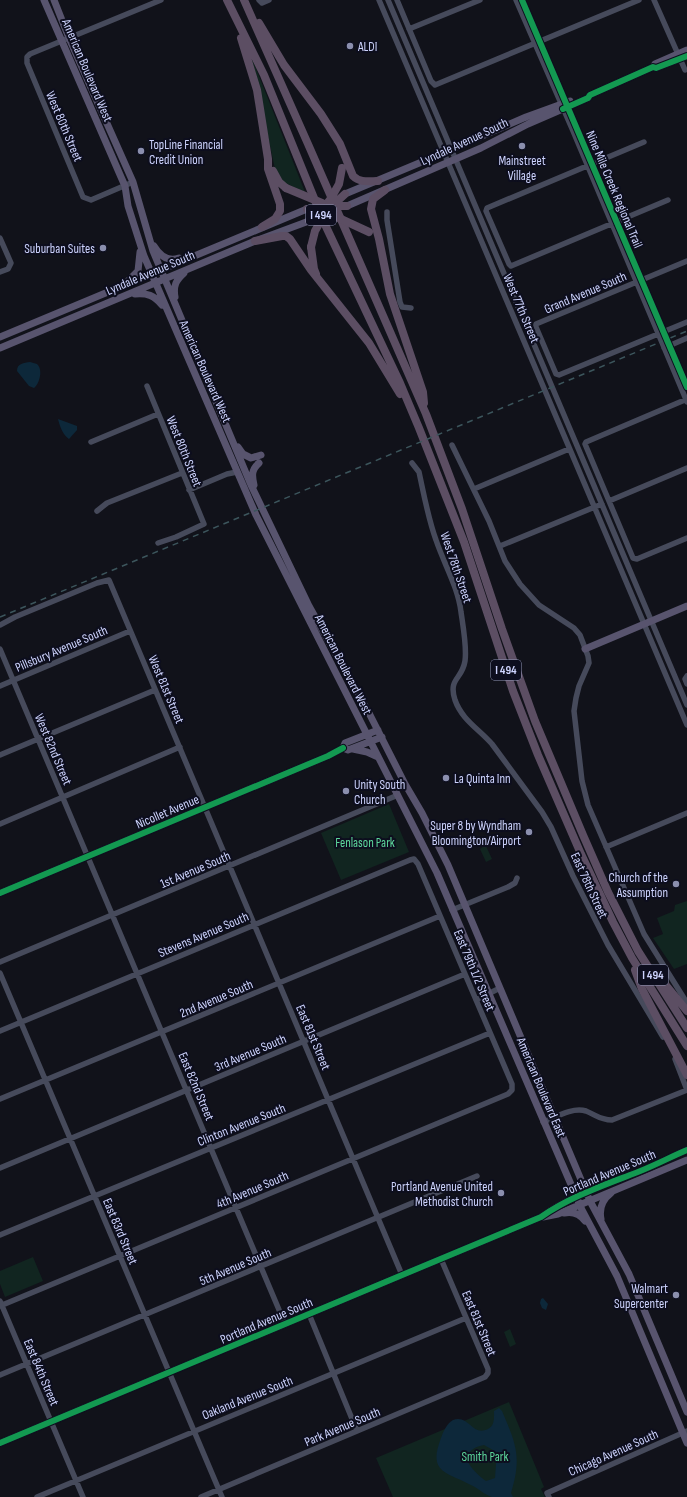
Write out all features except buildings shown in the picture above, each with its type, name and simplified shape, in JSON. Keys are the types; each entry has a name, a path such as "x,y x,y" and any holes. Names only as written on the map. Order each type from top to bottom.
{"highway":[{"path":"227,0 246,53 256,90 268,159 268,169 280,204 280,211 275,219 262,227"},
{"name":"I 494","path":"227,0 264,75 331,240 387,355 419,428 464,542 511,685 527,727 587,869 624,943 687,1046"},
{"path":"244,0 284,65 321,114 340,144 353,176 357,180 361,181 378,181"},
{"name":"I 494","path":"244,0 426,414 462,509 535,721 593,858 638,951 687,1028"},
{"path":"317,278 314,269 311,247 316,227 339,184 342,168 340,152 332,132"},
{"path":"268,159 275,176 281,184 369,232 377,240 382,253"},
{"path":"385,190 373,199 371,209 390,294 423,392 426,414"},
{"path":"305,222 349,193"},
{"path":"307,209 347,206"},
{"path":"255,241 286,236 294,244 317,278 369,343 419,428"},
{"path":"624,943 642,989 687,1075"},
{"path":"638,951 687,1011"}],"main road":[{"name":"American Boulevard West","path":"44,0 66,40 133,182 149,237 161,269 258,501 309,606 382,737"},
{"name":"American Boulevard West","path":"54,0 66,40 125,186 128,206 139,244 167,313 263,530 366,735 371,742"},
{"name":"Lyndale Avenue South","path":"347,206 491,144 586,94 590,95 653,67 656,68 687,50"},
{"name":"Lyndale Avenue South","path":"679,56 687,56"},
{"name":"Lyndale Avenue South","path":"349,193 526,117 562,107"},
{"name":"Lyndale Avenue South","path":"0,337 307,209"},
{"name":"Lyndale Avenue South","path":"0,348 255,241 305,222"},
{"path":"149,237 156,249 168,260 193,256"},
{"path":"125,284 138,271 140,264 139,244"},
{"path":"177,309 173,288 176,281 191,268"},
{"path":"130,294 144,294 153,296 159,301 167,313"},
{"path":"233,442 243,454 251,458 261,455"},
{"path":"258,464 254,467 252,472 258,501"},
{"path":"585,648 687,606"},
{"path":"333,667 341,663"},
{"name":"Nicollet Avenue","path":"0,893 205,806 328,756 343,748 345,743 378,730"},
{"path":"343,748 348,750 353,749 382,737"},
{"name":"American Boulevard East","path":"382,737 448,865 590,1201 625,1266 685,1404 687,1412"},
{"name":"American Boulevard East","path":"371,742 437,873 543,1122 590,1227 614,1271 685,1432 687,1443"},
{"path":"353,749 378,757"},
{"path":"410,819 422,813"},
{"path":"525,1079 536,1075"},
{"path":"531,1094 542,1090"},
{"name":"Portland Avenue South","path":"0,1443 540,1217 555,1207 576,1197 687,1150"},
{"name":"Portland Avenue South","path":"540,1217 558,1214 687,1160"},
{"path":"602,1225 600,1216 602,1204 608,1195 615,1190"},
{"path":"558,1214 568,1212 577,1214 584,1219 590,1227"},
{"path":"626,1298 637,1293"}],"street":[{"path":"66,40 161,0"},
{"path":"259,0 262,3 269,0"},
{"name":"West 77th Street","path":"379,0 687,725"},
{"name":"West 77th Street","path":"388,0 687,705"},
{"path":"397,0 431,81 435,85 639,0"},
{"path":"409,29 480,0"},
{"path":"516,0 687,400 586,442 585,444 633,558 637,559 687,538"},
{"path":"654,0 685,70"},
{"name":"West 80th Street","path":"66,40 30,54 27,62 83,197 91,200 125,186"},
{"path":"644,142 487,208 486,211 511,266 668,200"},
{"path":"125,186 133,182"},
{"path":"387,212 400,302 402,307 411,308"},
{"path":"0,238 11,263 10,267 0,272"},
{"name":"Grand Avenue South","path":"658,334 559,375 556,374 536,324 687,261"},
{"path":"658,334 687,322"},
{"path":"664,348 687,338"},
{"name":"West 80th Street","path":"147,386 204,524 176,537 158,543"},
{"path":"91,442 158,414"},
{"path":"452,445 490,521 505,561 520,584 529,596 539,605 577,631 585,648 590,660 579,686 576,698 575,721 584,793 644,934 687,1003"},
{"path":"474,489 569,449"},
{"name":"West 78th Street","path":"412,463 419,472 436,539 459,602 465,659 452,688 456,702"},
{"path":"609,501 687,468"},
{"path":"189,490 236,470"},
{"path":"97,511 107,503 182,473"},
{"path":"500,546 602,504"},
{"name":"West 81st Street","path":"0,625 15,617 97,583 109,580 205,806"},
{"name":"Pillsbury Avenue South","path":"0,686 130,631"},
{"name":"West 82nd Street","path":"0,649 87,856"},
{"path":"686,676 687,684"},
{"path":"672,689 677,688 687,712"},
{"path":"0,755 155,690"},
{"name":"East 78th Street","path":"456,702 465,718 492,744 542,812 551,827 577,885 608,945 670,1049 687,1090"},
{"path":"0,824 180,748"},
{"name":"1st Avenue South","path":"0,962 398,795"},
{"name":"East 81st Street","path":"205,806 402,1275"},
{"path":"606,847 687,813"},
{"name":"East 82nd Street","path":"87,856 285,1324"},
{"name":"Stevens Avenue South","path":"0,1031 410,860 414,860"},
{"name":"East 79th 1/2 Street","path":"414,860 418,864 512,1084 512,1090"},
{"path":"452,910 508,887 518,878"},
{"name":"2nd Avenue South","path":"0,1099 440,916"},
{"name":"East 83rd Street","path":"0,973 222,1497"},
{"name":"3rd Avenue South","path":"0,1168 464,974"},
{"path":"476,1000 500,988"},
{"name":"Clinton Avenue South","path":"0,1235 490,1033"},
{"name":"4th Avenue South","path":"1,1304 236,1208 508,1094 512,1090"},
{"path":"543,1122 575,1110 582,1110 599,1118 612,1120 687,1090"},
{"name":"5th Avenue South","path":"0,1375 477,1176"},
{"name":"East 81st Street","path":"441,1259 488,1373"},
{"name":"East 84th Street","path":"1,1304 84,1497"},
{"path":"309,1314 357,1431"},
{"name":"Oakland Avenue South","path":"37,1497 466,1318"},
{"name":"Park Avenue South","path":"202,1497 482,1379 488,1373"},
{"name":"Chicago Avenue South","path":"548,1495 685,1432"}],"green space":[{"path":"251,56 305,192 283,182 275,169 256,80 249,57"},
{"name":"Fenlason Park","path":"389,804 409,852 341,880 321,833"},
{"path":"486,846 492,859 486,862 480,849"},
{"path":"687,901 687,964 674,969 653,938 663,934 657,918 674,911 675,905"},
{"path":"33,1257 43,1281 5,1297 0,1284 0,1271"},
{"path":"510,1329 516,1344 510,1347 504,1332"},
{"name":"Smith Park","path":"509,1402 544,1487 541,1489 545,1497 393,1497 376,1458"}],"water":[{"path":"30,362 37,364 40,369 39,380 34,388 29,386 17,371 18,366 23,363"},
{"path":"58,419 77,426 77,430 69,439 62,430"},
{"path":"543,1298 548,1304 546,1310 542,1308 540,1303 541,1299"},
{"path":"499,1408 502,1411 511,1433 516,1451 516,1470 511,1493 513,1497 492,1497 487,1495 473,1486 448,1474 438,1465 437,1450 442,1436 451,1421 458,1419 463,1420 474,1428 483,1431 492,1426 494,1421 494,1411","holes":["484,1445 493,1450 496,1464 495,1478 486,1481 477,1473 467,1461 466,1457 472,1450"]}],"railway":[{"path":"0,617 687,331"}],"cycle path":[{"name":"Nine Mile Creek Regional Trail","path":"522,0 687,387"},
{"path":"563,109 588,98 590,95 653,67 656,68 687,56"},
{"path":"0,893 328,756 343,748"},
{"path":"0,1443 541,1217 551,1210 584,1193 645,1169 687,1150"}],"place":[{"name":"ALDI","path":"350,46"},
{"name":"Mainstreet Village","path":"522,146"},
{"name":"TopLine Financial Credit Union","path":"141,151"},
{"name":"Suburban Suites","path":"103,248"},
{"name":"La Quinta Inn","path":"446,778"},
{"name":"Unity South Church","path":"346,791"},
{"name":"Super 8 by Wyndham Bloomington/Airport","path":"529,832"},
{"name":"Church of the Assumption","path":"676,884"},
{"name":"Portland Avenue United Methodist Church","path":"501,1193"},
{"name":"Walmart Supercenter","path":"676,1295"}]}
